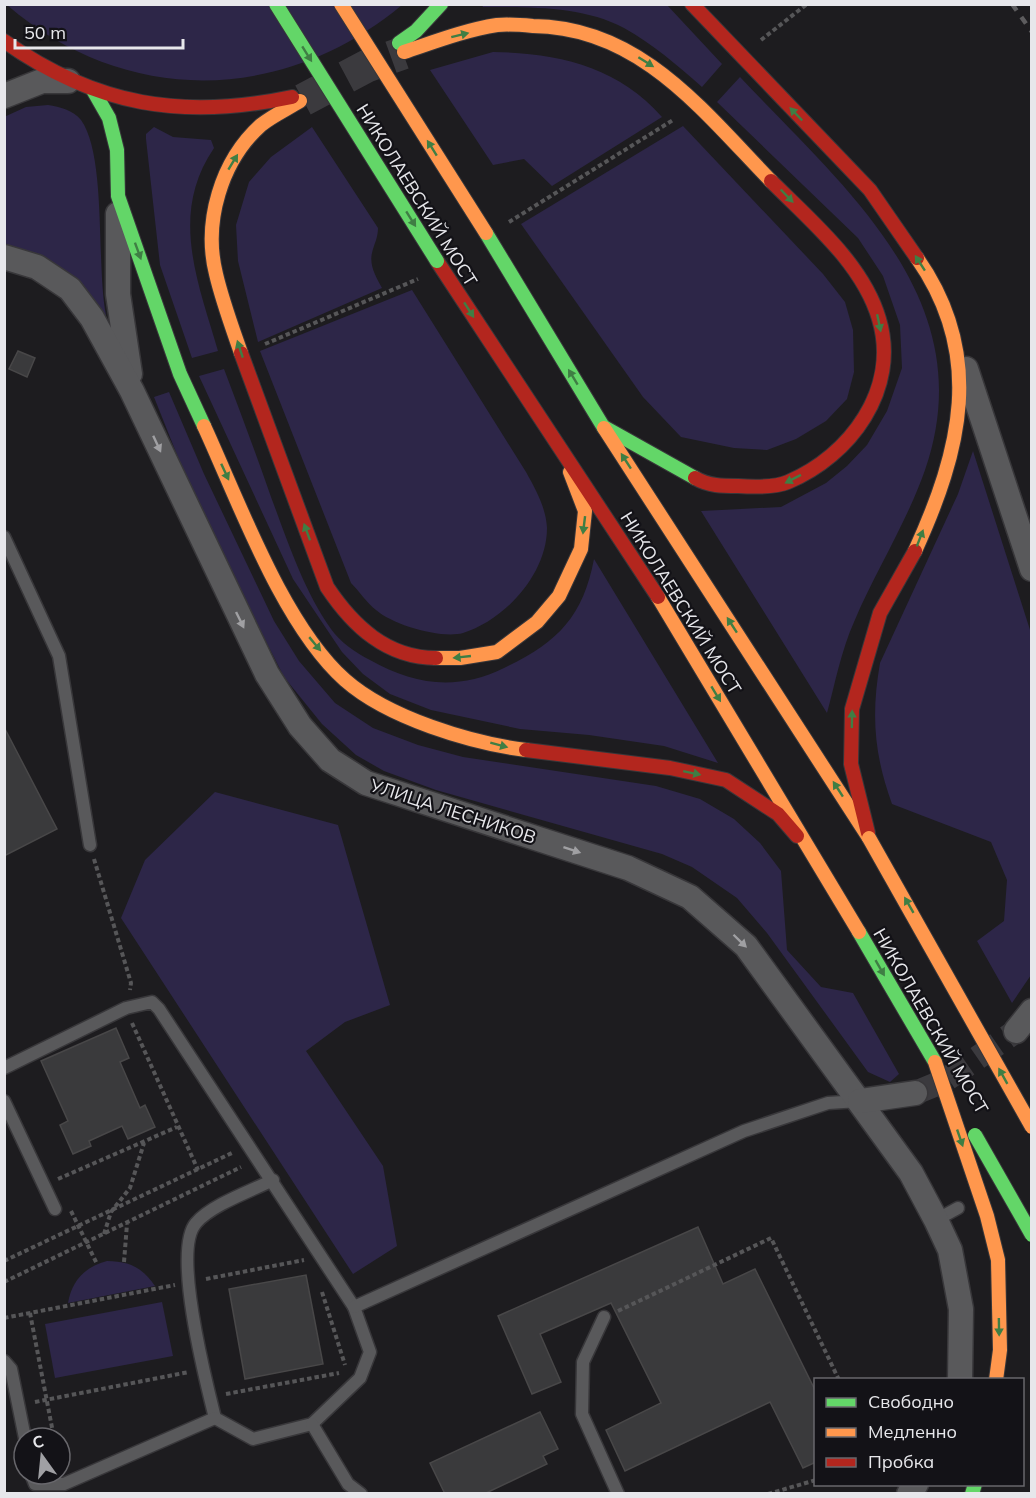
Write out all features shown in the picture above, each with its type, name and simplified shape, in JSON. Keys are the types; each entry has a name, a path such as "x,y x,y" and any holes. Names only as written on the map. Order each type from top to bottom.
{"main road":[{"name":"НИКОЛАЕВСКИЙ МОСТ","path":"276,4 437,261 632,554 819,863 1032,1235"},
{"name":"НИКОЛАЕВСКИЙ МОСТ","path":"341,4 486,233 604,427 869,838 1032,1127"},
{"path":"441,4 402,48 498,25 556,26 591,33 616,43 659,70 696,104 831,242 871,296 880,322 883,349 879,388 858,427 834,456 786,483 751,487 707,485 604,427"},
{"path":"692,4 870,190 930,278 955,334 961,391 957,429 916,549 880,613 852,709 851,764 869,838"},
{"path":"4,40 36,63 82,86 132,102 201,110 236,108 298,99 261,125 240,149 220,183 212,232 215,272 250,381 327,587 345,614 374,639 415,658 460,658 496,652 537,622 559,596 581,549 585,511 561,450"},
{"path":"82,86 109,118 117,150 118,196 180,374 278,587 308,636 345,680 382,705 443,730 509,748 670,768 726,780 778,814 819,863"},
{"path":"935,1062 987,1216 998,1260 1000,1350 996,1378"}],"street":[{"path":"4,96 42,81 82,86"},
{"path":"118,196 118,294 132,391"},
{"path":"4,257 37,267 70,289 92,318 132,391"},
{"path":"955,334 1032,569"},
{"name":"УЛИЦА ЛЕСНИКОВ","path":"132,391 267,674 300,726 330,760 366,783 628,868 690,897 746,946 911,1173 936,1220 950,1250 961,1309 960,1378"},
{"path":"1016,1031 1032,1011"},
{"path":"860,1101 915,1093"}],"lane":[{"path":"4,537 59,656 90,845"},
{"path":"4,1068 126,1008 152,1002 159,1009 273,1180 354,1307 370,1352 360,1378 312,1424 254,1439 215,1418 187,1282 190,1233 195,1224 204,1216 273,1180"},
{"path":"4,1101 55,1209"},
{"path":"354,1307 744,1131 828,1103 860,1101"},
{"path":"936,1220 958,1208"},
{"path":"604,1317 583,1362 582,1414 618,1494"},
{"path":"4,1361 11,1369 22,1426"},
{"path":"72,1481 215,1418"},
{"path":"312,1424 348,1484 362,1494"}],"path":[{"path":"756,44 807,4"},
{"path":"511,221 682,115"},
{"path":"256,347 413,282"},
{"path":"90,845 131,983 126,1008 177,1128 198,1170"},
{"path":"44,1185 177,1128"},
{"path":"104,1235 111,1212 130,1188 144,1143"},
{"path":"4,1261 234,1152 242,1169 4,1282"},
{"path":"55,1209 69,1206 97,1264"},
{"path":"124,1262 127,1224"},
{"path":"604,1317 771,1238 838,1378"},
{"path":"4,1253 12,1257"},
{"path":"4,1318 323,1257"},
{"path":"210,1397 339,1373 344,1369 345,1362 321,1290"},
{"path":"30,1313 51,1426"},
{"path":"18,1405 205,1369"},
{"path":"768,1494 814,1480"}],"shaded area":[{"path":"7,5 402,5 356,38 307,61 256,75 204,80 153,76 102,62 53,38"},
{"path":"482,5 667,5 722,64 702,87 645,41 608,21 591,15 555,9 483,7"},
{"path":"493,52 540,55 585,66 606,74 626,85 662,117 552,186 524,159 493,165 430,70"},
{"path":"740,77 860,205 894,251 920,300 936,352 938,409 925,470 909,509 849,633 827,713 701,511 781,507 826,483 847,466 867,445 887,411 902,368 900,325 883,276 858,238 717,102"},
{"path":"48,105 74,114 81,120 89,137 98,185 106,315 99,316 79,287 61,269 38,257 5,246 4,117 26,107"},
{"path":"683,126 823,274 845,302 853,330 854,372 847,399 826,421 796,439 767,450 734,448 681,437 643,397 521,224"},
{"path":"154,127 173,137 211,140 214,148 200,173 193,198 190,223 196,274 218,351 192,358 160,265 146,139 146,134"},
{"path":"312,127 378,228 371,262 382,288 258,342 238,261 236,225 249,182 271,157"},
{"path":"412,290 526,472 545,513 547,528 540,562 521,593 494,618 463,633 430,632 394,621 373,607 351,583 260,351"},
{"path":"224,369 304,582 331,629 349,647 386,668 419,680 453,682 487,675 539,649 565,626 583,597 594,559 718,763 664,746 589,735 520,729 431,710 390,694 363,674 342,652 293,579 199,376"},
{"path":"169,392 204,474 274,621 299,661 335,703 373,728 418,745 463,757 656,786 700,799 734,819 760,843 781,871 787,950 821,987 853,993 899,1074 890,1082 868,1072 767,933 737,898 692,867 662,854 436,790 384,771 356,755 322,724 284,677 197,505 154,397"},
{"path":"973,451 1031,633 1031,975 1012,1003 977,941 1004,921 1007,880 991,842 892,804 881,768 876,734 875,717 880,663 958,494"},
{"path":"215,792 338,825 390,1005 345,1022 306,1051 383,1166 397,1246 353,1274 121,918 145,860"},
{"path":"107,1261 122,1262 135,1267 146,1274 155,1286 68,1303 76,1281 92,1267"},
{"path":"162,1302 173,1356 55,1378 45,1324"}],"building":[{"path":"18,351 35,358 27,377 9,369"},
{"path":"4,727 57,829 4,856"},
{"path":"116,1028 129,1058 120,1062 140,1108 145,1105 155,1127 128,1139 122,1126 89,1141 91,1146 73,1154 60,1125 68,1121 41,1061"},
{"path":"698,1227 723,1284 755,1269 814,1388 814,1463 803,1468 770,1402 625,1471 606,1430 661,1403 611,1303 540,1334 561,1382 532,1394 498,1316"},
{"path":"306,1275 323,1364 245,1379 229,1289"},
{"path":"540,1412 558,1449 543,1456 547,1464 484,1494 445,1494 430,1463"}],"tunnel":[{"path":"303,100 367,66 403,53"},
{"path":"915,1093 944,1081 1016,1031"}],"railway":[{"path":"1012,4 1032,32"}],"traffic: fast":[{"path":"276,4 437,261"},
{"path":"399,43 416,31 441,4"},
{"path":"93,90 109,118 117,150 118,196 180,374 204,426"},
{"path":"486,233 604,428"},
{"path":"604,427 695,478"},
{"path":"859,932 935,1062"},
{"path":"975,1135 1032,1235"},
{"path":"972,1494 974,1486"}],"traffic: slow":[{"path":"341,4 486,233"},
{"path":"404,52 461,33 501,25 571,30 606,41 637,57 667,78 694,101 771,181"},
{"path":"241,353 216,274 212,234 214,213 226,174 235,156 247,140 265,122 300,101"},
{"path":"915,551 944,476 954,439 959,403 958,367 952,330 938,294 917,258"},
{"path":"204,426 282,596 302,628 345,680 384,706 431,727 504,747 526,750"},
{"path":"604,428 869,838"},
{"path":"436,658 460,658 497,652 537,622 559,596 581,549 585,511 570,472"},
{"path":"658,597 859,932"},
{"path":"869,838 1032,1127"},
{"path":"935,1062 987,1216 998,1260 1000,1350 996,1378"}],"traffic: jam":[{"path":"692,4 870,190 917,258"},
{"path":"4,41 38,63 72,80 107,93 142,102 177,107 214,107 252,104 292,97"},
{"path":"695,478 705,483 726,486 763,487 788,482 811,470 850,437 865,417 876,394 882,370 884,345 879,319 871,299 861,280 834,244 771,181"},
{"path":"437,261 658,597"},
{"path":"241,353 327,587 348,615 373,637 402,652 418,657 436,658"},
{"path":"868,833 851,764 852,709 880,613 915,551"},
{"path":"526,750 670,768 726,780 778,814 797,836"}]}
